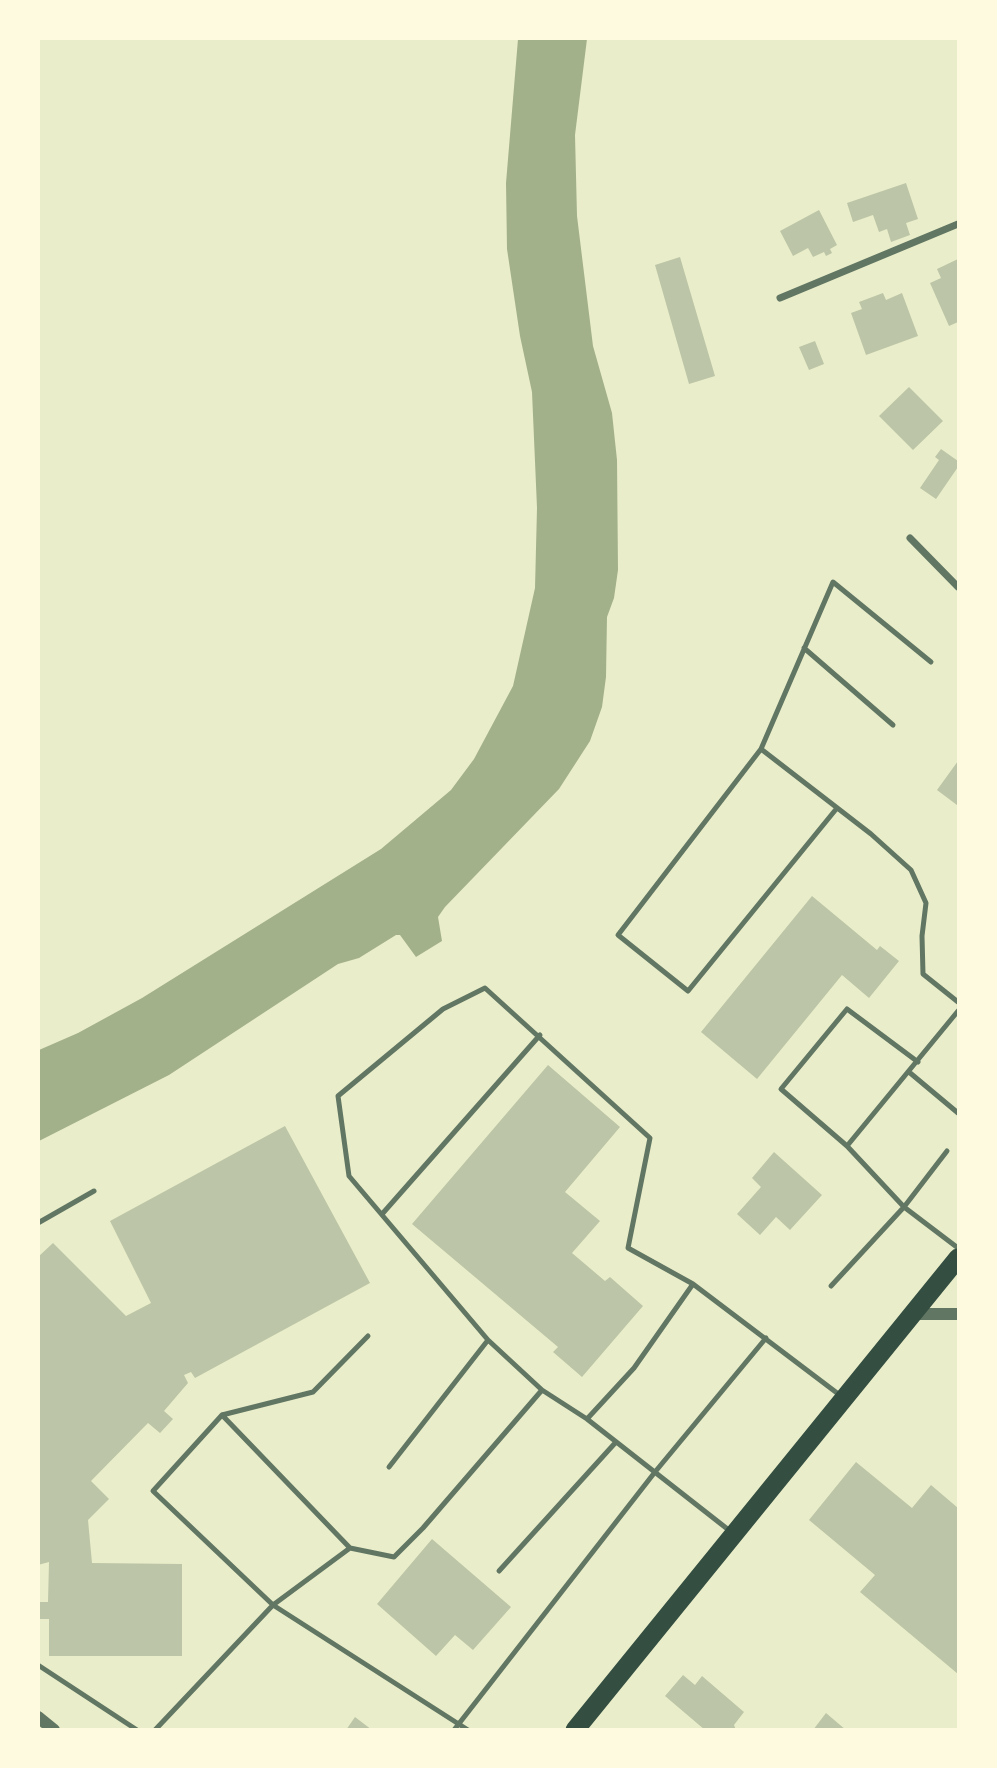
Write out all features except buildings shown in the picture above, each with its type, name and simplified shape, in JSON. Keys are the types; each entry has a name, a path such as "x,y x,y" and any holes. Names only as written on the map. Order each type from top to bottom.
{"highway":[{"path":"575,1730 916,1314 958,1258"}],"street":[{"path":"780,298 958,224"},
{"path":"910,538 958,587"},
{"path":"916,1314 958,1314"},
{"path":"38,1717 54,1730"}],"lane":[{"path":"837,808 688,991 618,934 761,749 832,582 931,663"},
{"path":"804,648 893,724"},
{"path":"761,749 911,870 926,904 922,936 923,974 958,1002"},
{"path":"734,1534 587,1419 542,1390 488,1340 349,1176 338,1096 443,1009 485,988 540,1035 650,1138 628,1248 693,1284 766,1338 811,1377 845,1400"},
{"path":"918,1062 847,1009 781,1089 847,1146 904,1207 958,1248"},
{"path":"847,1146 958,1010"},
{"path":"383,1213 540,1035"},
{"path":"909,1072 958,1113"},
{"path":"831,1286 904,1207 947,1151"},
{"path":"38,1223 94,1191"},
{"path":"587,1419 634,1367 693,1284"},
{"path":"368,1336 313,1392 222,1415 153,1491 273,1605 468,1730"},
{"path":"454,1730 655,1472 766,1338"},
{"path":"389,1467 488,1340"},
{"path":"222,1415 350,1548 394,1557 423,1528 542,1390"},
{"path":"499,1571 616,1442"},
{"path":"156,1730 273,1605 350,1548"},
{"path":"38,1665 137,1730"}],"shaded area":[{"path":"518,39 587,39 575,135 577,216 593,346 612,413 617,460 618,570 614,598 607,617 606,677 602,707 590,741 559,789 445,907 438,917 442,941 416,957 400,935 396,935 359,958 338,964 169,1075 39,1141 39,1050 78,1033 142,998 381,849 451,790 474,759 513,686 535,588 537,508 532,392 520,336 507,249 506,183"}]}
